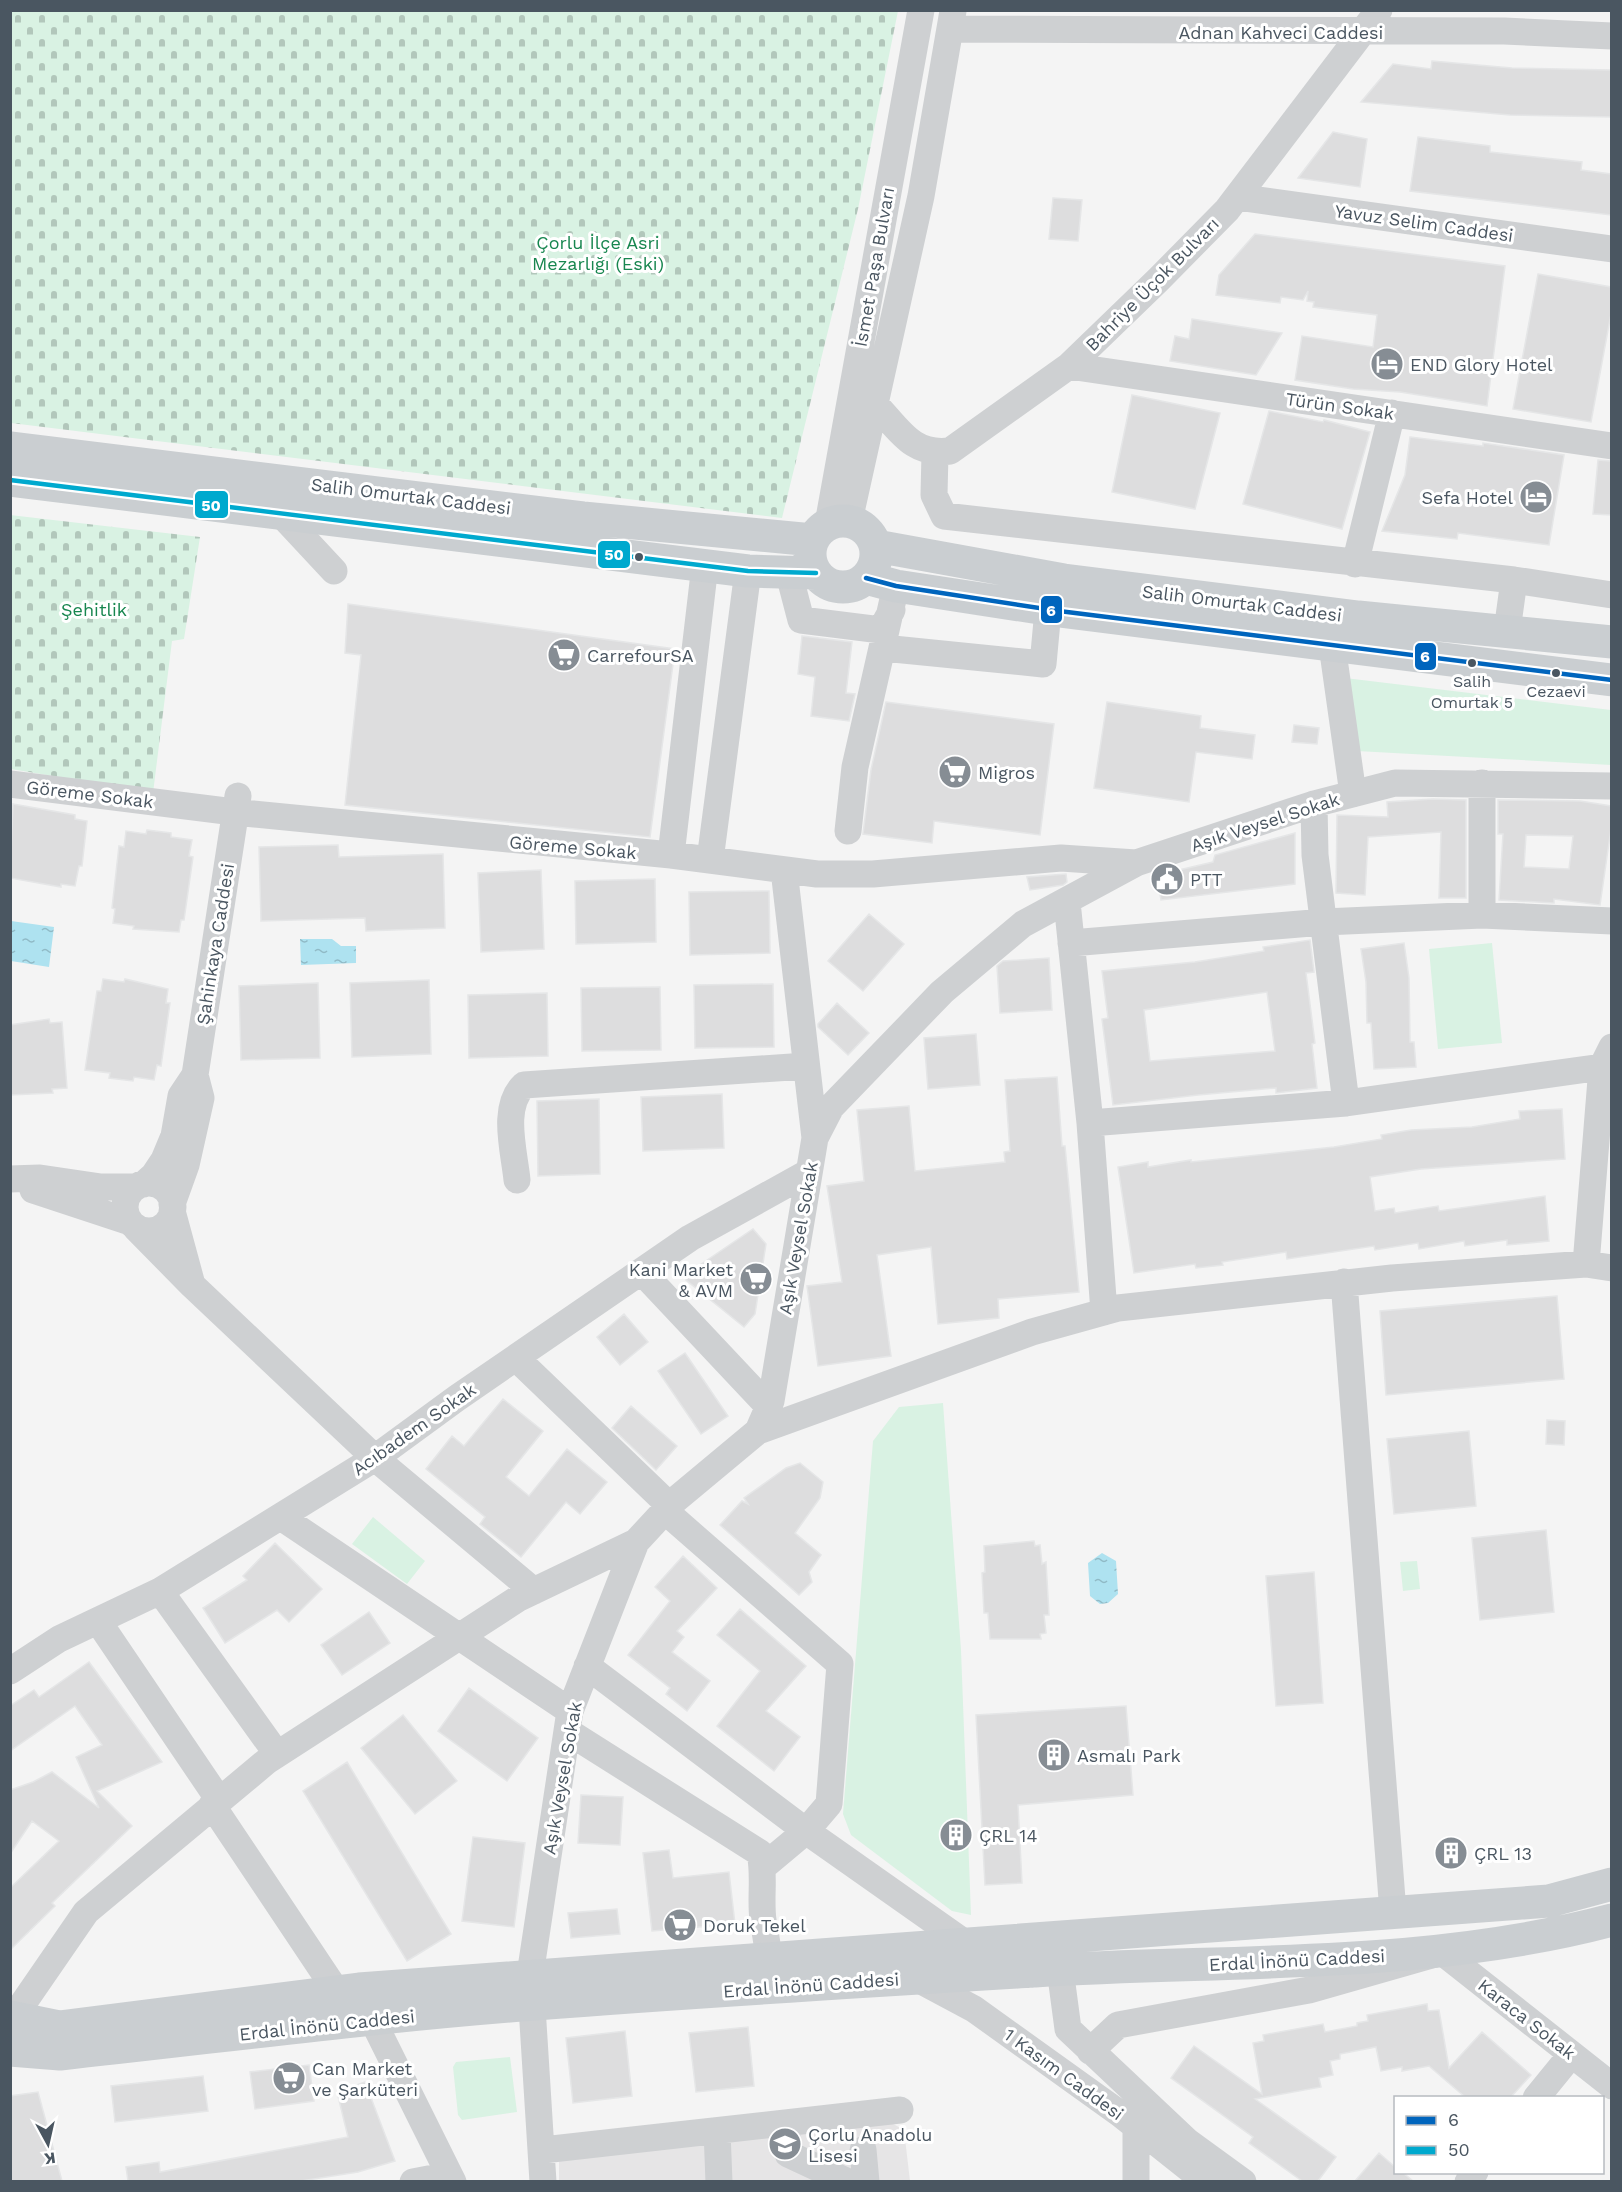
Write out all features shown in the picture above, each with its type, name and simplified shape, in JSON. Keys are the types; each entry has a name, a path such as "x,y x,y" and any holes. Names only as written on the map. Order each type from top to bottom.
{"main road":[{"name":"Salih Omurtak Caddesi","path":"10,448 584,518 830,528"},
{"name":"Salih Omurtak Caddesi","path":"10,480 748,571 802,573"},
{"path":"830,528 868,531 876,546 876,560 885,591 857,584 835,586 802,573 811,563 830,528"},
{"name":"Salih Omurtak Caddesi","path":"876,546 1064,580 1350,616 1608,639"},
{"name":"Salih Omurtak Caddesi","path":"885,591 1611,680"},
{"name":"Erdal İnönü Caddesi","path":"11,2028 60,2054 372,2019 531,1989 768,1957 1549,1901 1611,1884"},
{"name":"Erdal İnönü Caddesi","path":"11,2028 59,2027 337,1992 916,1978 1060,1969 1252,1965 1442,1952 1519,1942 1611,1920"}],"street":[{"name":"İsmet Paşa Bulvarı","path":"830,528 921,10"},
{"name":"Bahriye Üçok Bulvarı","path":"935,453 950,451 1069,366 1158,280 1237,196 1379,10"},
{"name":"İsmet Paşa Bulvarı","path":"830,528 875,404 921,196 951,20"},
{"name":"Adnan Kahveci Caddesi","path":"951,20 1362,33 1504,31 1611,36"},
{"name":"Yavuz Selim Caddesi","path":"1237,196 1611,249"},
{"name":"Türün Sokak","path":"1069,366 1611,446"},
{"path":"875,404 917,448 935,453 934,495 944,516 1355,564 1514,580 1611,595"},
{"path":"1355,564 1392,413"},
{"path":"279,512 334,571"},
{"path":"671,855 705,565"},
{"path":"710,860 748,571"},
{"path":"802,573 801,620 881,630 885,591"},
{"path":"1507,631 1514,580"},
{"path":"848,831 855,767 883,648 885,591"},
{"path":"883,648 1043,663 1048,610"},
{"path":"1332,645 1353,794"},
{"name":"Aşık Veysel Sokak","path":"543,2181 543,2150 531,1989 568,1721 636,1542 667,1509 758,1431 769,1407 815,1138 831,1107 942,992 1023,924 1136,863 1314,804 1395,783 1611,786"},
{"path":"1482,783 1482,915"},
{"name":"Göreme Sokak","path":"10,784 236,804 817,874 873,874 1061,858 1136,863"},
{"name":"Şahinkaya Caddesi","path":"195,1075 236,804"},
{"path":"1314,804 1315,855 1346,1103"},
{"path":"784,870 815,1138"},
{"path":"1067,902 1089,1123 1104,1312"},
{"path":"1071,943 1324,922 1482,915 1611,921"},
{"path":"758,1431 1032,1332 1104,1312 1202,1297 1344,1282 1599,1266 1607,1057 1346,1103 1089,1123"},
{"path":"517,1180 510,1109 515,1093 524,1084 807,1066"},
{"path":"195,1075 181,1096 174,1136 164,1160 154,1175 126,1199 126,1215 192,1285 375,1458 534,1592"},
{"path":"12,1180 35,1191 144,1230 159,1229 170,1218 186,1165 201,1098 195,1075"},
{"name":"Acıbadem Sokak","path":"10,1671 59,1639 160,1591 375,1458 690,1238 809,1172"},
{"path":"12,1180 40,1178 101,1187 159,1186 170,1196 192,1285"},
{"path":"642,1272 769,1407"},
{"path":"1344,1282 1393,1912"},
{"path":"516,1358 667,1509 840,1664 829,1804 806,1831 763,1867"},
{"path":"281,1516 459,1636 568,1721 760,1853 763,1867 763,1919 768,1938 768,1957"},
{"path":"11,2028 86,1912 277,1754 459,1636 534,1592 636,1542"},
{"path":"160,1591 277,1754"},
{"path":"98,1621 337,1992"},
{"path":"587,1666 806,1831 965,1943"},
{"path":"1090,2050 1118,2025 1309,1990 1442,1952"},
{"name":"Karaca Sokak","path":"1442,1952 1611,2086"},
{"name":"1 Kasım Caddesi","path":"1060,1969 1068,2030 1188,2142 1243,2181"},
{"name":"1 Kasım Caddesi","path":"916,1978 974,2009 1206,2181"},
{"path":"372,2019 451,2178 413,2181"},
{"path":"1537,2096 1571,2055"},
{"path":"1137,2181 1136,2127 1143,2100"},
{"path":"543,2150 900,2110"},
{"path":"786,2123 788,2154 848,2181"},
{"path":"717,2131 719,2181"},
{"path":"863,2150 866,2181"}],"shaded area":[{"name":"Çorlu Anadolu Lisesi","path":"879,2116 904,2130 910,2181 559,2181 559,2158"}],"green space":[{"name":"Çorlu İlçe Asri Mezarlığı (Eski)","path":"11,10 898,11 858,209 782,518 11,423"},
{"name":"Şehitlik","path":"10,515 200,537 184,639 172,641 153,793 11,769"},
{"path":"1345,678 1611,710 1611,765 1357,751"},
{"path":"1492,943 1502,1043 1438,1049 1429,949"},
{"path":"943,1403 961,1650 971,1915 952,1911 851,1835 843,1814 873,1441 899,1407"},
{"path":"373,1517 425,1561 407,1584 352,1544"},
{"path":"1417,1561 1420,1589 1403,1591 1400,1562"},
{"path":"510,2057 517,2112 462,2120 458,2115 453,2067 456,2062"}],"water":[{"path":"11,921 54,927 49,967 11,961"},
{"path":"300,939 332,939 341,946 356,946 356,963 301,965"},
{"path":"1102,1553 1116,1561 1118,1594 1108,1603 1100,1604 1090,1596 1088,1563"}],"building":[{"path":"1432,61 1512,68 1611,70 1611,117 1510,115 1361,102 1393,64 1431,69"},
{"path":"1333,132 1367,139 1360,187 1298,178"},
{"path":"1418,137 1490,146 1490,152 1582,162 1581,170 1611,174 1611,215 1410,191"},
{"path":"1053,198 1082,200 1078,241 1049,239"},
{"path":"1255,234 1505,266 1487,406 1400,392 1353,389 1295,380 1302,336 1373,347 1377,315 1313,307 1314,302 1307,301 1308,291 1303,300 1281,297 1280,303 1216,295 1219,275"},
{"path":"1538,274 1611,287 1611,314 1591,422 1513,409"},
{"path":"1192,319 1282,333 1256,375 1170,361 1175,336 1189,339"},
{"path":"1132,395 1220,413 1195,509 1112,492"},
{"path":"1269,411 1323,422 1324,420 1370,432 1342,529 1243,504"},
{"path":"1410,437 1483,446 1483,443 1564,455 1549,545 1458,533 1457,539 1382,531 1405,475"},
{"path":"1598,460 1611,461 1611,515 1593,514"},
{"path":"348,604 675,649 650,837 345,805 361,655 345,653"},
{"path":"802,636 852,642 846,693 855,694 849,721 811,716 815,677 798,674"},
{"name":"Migros","path":"886,702 1054,724 1040,835 934,821 932,843 863,834 871,770"},
{"path":"1107,702 1201,716 1200,728 1255,735 1252,759 1196,752 1189,802 1094,788"},
{"path":"1294,725 1319,728 1317,744 1292,742"},
{"path":"1433,799 1466,800 1466,898 1439,898 1441,832 1368,837 1365,895 1336,893 1337,815 1388,817 1387,802"},
{"path":"1498,800 1580,801 1611,806 1611,829 1600,905 1554,899 1554,903 1499,900 1503,834 1498,834","holes":["1526,835 1573,836 1569,869 1524,867"]},
{"path":"13,804 75,815 75,819 87,821 82,866 79,866 75,886 61,884 61,887 10,878"},
{"path":"147,830 171,833 171,837 192,840 189,856 193,857 184,920 181,920 179,932 133,929 134,926 113,923 115,909 112,908 119,846 124,847 126,831 146,834"},
{"path":"1295,833 1295,884 1161,900 1157,875 1213,862 1215,855"},
{"path":"338,845 339,857 443,854 445,928 366,931 365,918 261,921 259,847"},
{"path":"541,870 544,949 481,952 478,873"},
{"path":"1066,874 1067,882 1063,885 1030,890 1027,877"},
{"path":"655,879 656,942 576,944 575,881"},
{"path":"769,891 770,953 690,955 689,892"},
{"path":"869,914 904,944 863,991 828,961"},
{"path":"1310,940 1314,972 1306,973 1315,1043 1312,1044 1317,1088 1276,1093 1276,1088 1113,1105 1102,1019 1108,1018 1102,971 1195,962 1264,951 1263,947","holes":["1267,992 1275,1051 1150,1061 1144,1010"]},
{"path":"1404,943 1409,978 1410,1042 1414,1042 1416,1067 1374,1069 1371,1023 1367,1023 1366,982 1361,949"},
{"path":"1049,958 1052,1010 1000,1013 997,966 1003,961"},
{"path":"103,979 124,982 125,979 168,989 166,1003 170,1003 161,1066 157,1065 154,1080 134,1077 133,1081 109,1078 110,1073 85,1070 97,991 101,991"},
{"path":"429,980 431,1054 352,1057 350,983"},
{"path":"318,983 320,1058 241,1060 239,986"},
{"path":"773,984 774,1047 695,1048 694,985"},
{"path":"660,987 661,1050 582,1051 581,988"},
{"path":"547,993 548,1056 469,1058 468,995"},
{"path":"837,1003 869,1033 848,1055 818,1027 818,1024"},
{"path":"49,1019 50,1023 62,1022 67,1088 52,1089 53,1093 10,1095 10,1025"},
{"path":"976,1034 980,1085 928,1089 924,1038"},
{"path":"1057,1077 1062,1146 1065,1146 1079,1292 998,1299 999,1318 938,1324 931,1247 877,1255 891,1356 818,1366 807,1286 842,1282 827,1186 864,1181 857,1110 909,1106 915,1171 1005,1162 1004,1152 1010,1151 1005,1080"},
{"path":"722,1094 724,1148 643,1151 641,1097"},
{"path":"599,1099 600,1174 538,1176 537,1101"},
{"path":"1562,1109 1565,1159 1421,1169 1370,1177 1375,1211 1394,1208 1395,1213 1438,1206 1439,1211 1545,1196 1549,1241 1507,1245 1507,1240 1465,1246 1464,1241 1419,1249 1418,1243 1375,1250 1374,1246 1287,1259 1286,1252 1222,1262 1223,1265 1196,1268 1195,1264 1134,1273 1118,1167 1148,1162 1148,1167 1191,1160 1191,1162 1334,1147 1382,1139 1381,1135 1411,1130 1472,1127 1520,1119 1519,1111"},
{"path":"753,1229 766,1244 755,1314 744,1327 686,1280 694,1269"},
{"path":"1557,1296 1564,1379 1386,1395 1380,1311"},
{"path":"624,1314 648,1342 620,1365 597,1337"},
{"path":"685,1353 728,1416 701,1434 658,1371"},
{"path":"503,1399 543,1431 506,1477 529,1496 567,1449 607,1482 580,1514 566,1502 521,1557 480,1524 485,1517 426,1469 452,1436 464,1446"},
{"path":"631,1406 677,1446 656,1470 612,1428"},
{"path":"1547,1420 1565,1421 1564,1445 1546,1444"},
{"path":"1469,1431 1476,1506 1394,1514 1387,1439"},
{"path":"800,1463 823,1482 820,1498 795,1533 821,1555 809,1572 812,1582 799,1595 720,1525 742,1501 748,1504 744,1498 786,1468"},
{"path":"1546,1530 1554,1612 1480,1620 1472,1538"},
{"path":"1034,1541 1035,1546 1040,1545 1042,1564 1046,1562 1049,1615 1044,1615 1046,1633 1040,1634 1041,1639 990,1639 988,1613 984,1613 982,1573 985,1572 984,1546"},
{"path":"275,1543 322,1589 289,1622 277,1610 225,1643 203,1608 247,1580 243,1576"},
{"path":"683,1556 717,1588 677,1631 684,1637 672,1652 710,1681 687,1711 666,1694 670,1688 628,1655 670,1601 655,1587"},
{"path":"1314,1572 1323,1703 1276,1706 1266,1576"},
{"path":"740,1609 806,1666 766,1711 800,1737 774,1771 717,1726 760,1671 717,1635"},
{"path":"369,1612 390,1643 342,1675 321,1645"},
{"path":"89,1662 162,1762 97,1791 132,1826 52,1903 55,1906 10,1950 10,1888 59,1841 32,1821 10,1854 10,1790 52,1772 99,1808 76,1757 102,1745 75,1706 10,1751 10,1706 34,1690 39,1697"},
{"path":"469,1688 538,1738 507,1781 438,1731"},
{"name":"Asmalı Park","path":"1126,1706 1133,1795 1018,1805 1022,1883 985,1885 976,1715"},
{"path":"403,1715 457,1781 415,1814 361,1748"},
{"path":"347,1762 451,1934 407,1961 303,1791"},
{"path":"581,1795 623,1797 620,1845 578,1843"},
{"path":"473,1837 525,1843 514,1927 462,1921"},
{"path":"669,1850 673,1878 729,1872 735,1924 652,1931 643,1853"},
{"path":"617,1909 620,1934 571,1938 568,1913"},
{"path":"1427,2004 1428,2011 1439,2010 1449,2068 1482,2032 1531,2075 1512,2096 1464,2096 1429,2066 1402,2071 1402,2067 1381,2071 1376,2047 1340,2054 1340,2059 1330,2061 1333,2075 1319,2078 1321,2087 1255,2099 1336,2157 1318,2181 1302,2181 1249,2143 1253,2137 1171,2078 1194,2046 1262,2094 1253,2043 1264,2041 1263,2035 1323,2024 1325,2032 1357,2026 1357,2023 1368,2021 1367,2015"},
{"path":"748,2027 754,2086 696,2092 689,2033"},
{"path":"625,2031 632,2096 573,2103 566,2038"},
{"path":"309,2065 314,2101 255,2109 250,2072"},
{"path":"203,2076 208,2111 115,2122 111,2086"},
{"path":"365,2082 395,2161 358,2172 301,2181 128,2181 126,2167 159,2162 160,2172 348,2137 337,2092"},
{"path":"38,2092 62,2181 10,2181 10,2096"},
{"path":"1379,2153 1394,2166 1394,2174 1404,2174 1413,2181 1355,2181"}],"transit line":[{"name":"50","path":"10,480 748,571 816,573"},
{"name":"6","path":"866,578 896,586 1059,611 1612,680"}],"place":[{"name":"END Glory Hotel","path":"1387,364"},
{"name":"Sefa Hotel","path":"1536,497"},
{"name":"CarrefourSA","path":"564,655"},
{"name":"Salih Omurtak 5","path":"1472,663"},
{"name":"Cezaevi","path":"1556,673"},
{"name":"Migros","path":"955,772"},
{"name":"PTT","path":"1167,879"},
{"name":"Kani Market & AVM","path":"756,1279"},
{"name":"Asmalı Park","path":"1054,1755"},
{"name":"ÇRL 14","path":"956,1835"},
{"name":"ÇRL 13","path":"1451,1853"},
{"name":"Doruk Tekel","path":"680,1925"},
{"name":"Can Market ve Şarküteri","path":"289,2078"},
{"name":"Çorlu Anadolu Lisesi","path":"785,2144"}]}
